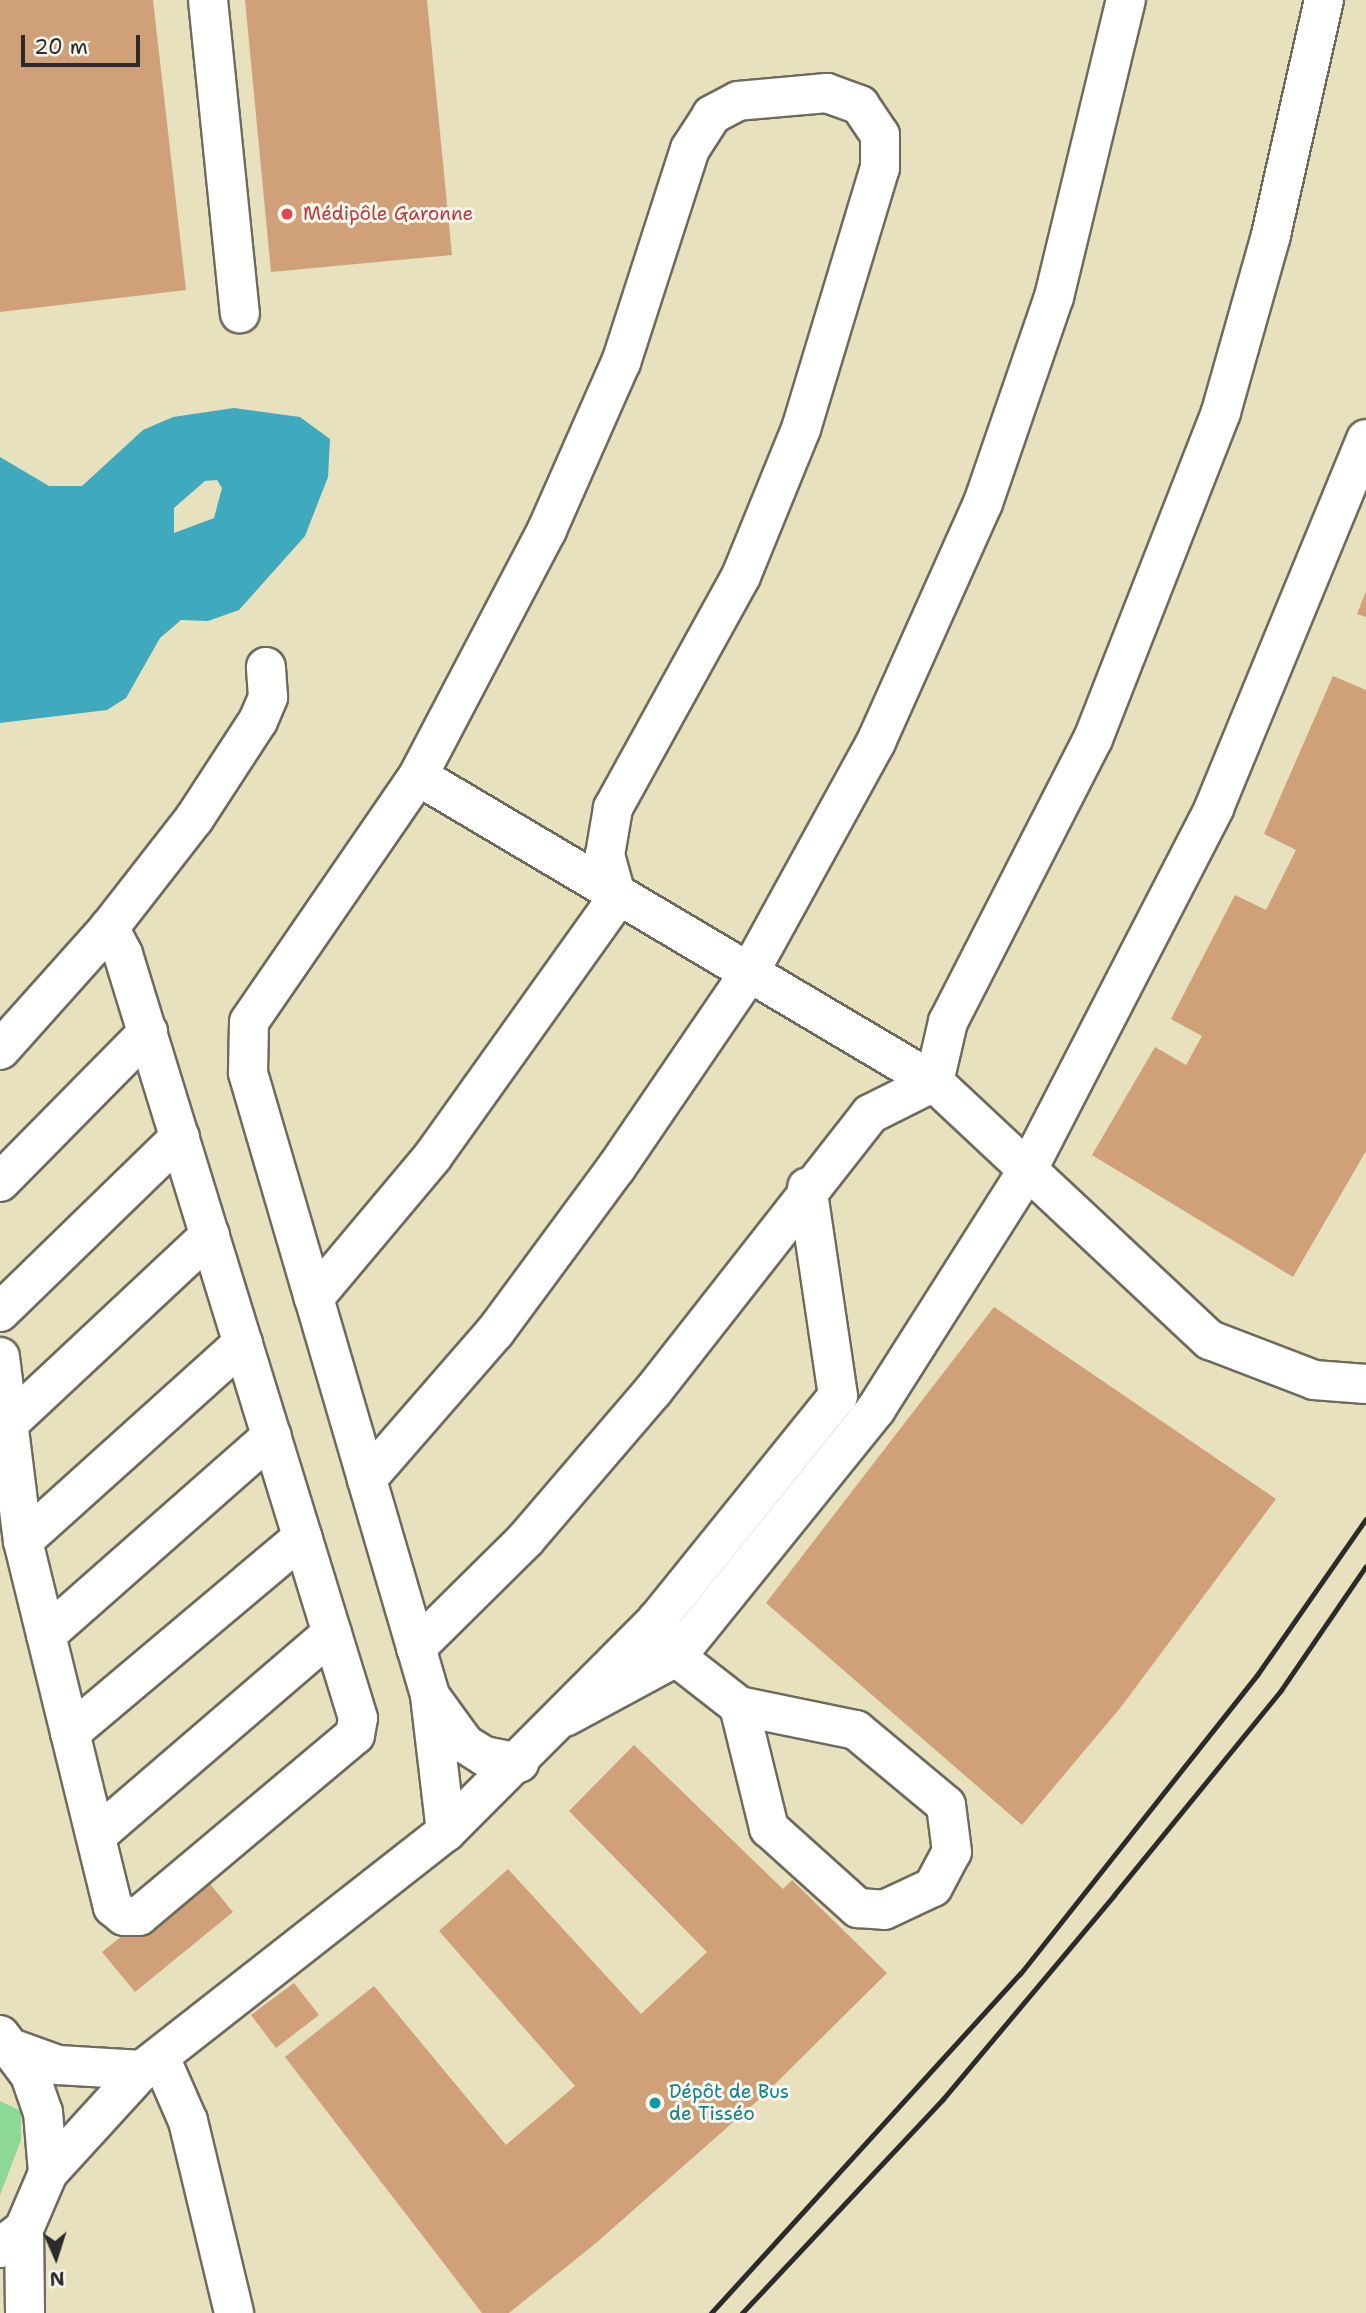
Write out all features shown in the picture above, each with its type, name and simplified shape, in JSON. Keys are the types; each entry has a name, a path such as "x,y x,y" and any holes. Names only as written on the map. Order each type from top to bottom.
{"main road":[{"path":"208,0 240,313"},
{"path":"367,1479 495,1332 748,973 876,742 983,503 1054,297 1126,0"},
{"path":"934,1082 948,1022 1093,739 1221,412 1274,222 1324,0"},
{"path":"446,1832 429,1695 248,1073 249,1022 418,776 552,518 621,362 690,149 712,115 738,101 827,93 860,106 880,135 880,168 804,416 741,576 613,808 605,855 617,898"},
{"path":"565,1717 676,1657 876,1409 1026,1173 1214,808 1366,439"},
{"path":"0,1050 109,928 194,819 258,721 268,697 266,667"},
{"path":"418,776 617,898 934,1082 996,1133 1026,1173 1209,1340 1314,1380 1366,1384"},
{"path":"314,1298 433,1156 617,898"},
{"path":"0,1357 23,1541 113,1907 124,1916 139,1916 355,1735 358,1718 148,1032 109,928"},
{"path":"0,1182 148,1032"},
{"path":"415,1648 526,1539 653,1391 807,1187 870,1114 934,1082"},
{"path":"0,1312 180,1137"},
{"path":"25,2313 12,2238 48,2173 151,2064 446,1832 519,1763 657,1620 838,1396 807,1187"},
{"path":"7,1425 210,1235"},
{"path":"23,1541 243,1343"},
{"path":"46,1635 272,1436"},
{"path":"70,1733 303,1537"},
{"path":"657,1620 676,1657 739,1706 856,1730 946,1805 952,1853 933,1887 884,1910 858,1908 769,1829 739,1706"},
{"path":"96,1836 332,1633"},
{"path":"429,1695 465,1744 484,1756 519,1763"},
{"path":"8,2043 58,2065 151,2064"},
{"path":"8,2043 43,2112 48,2173"},
{"path":"151,2064 188,2121 234,2313"}],"green space":[{"path":"0,2101 21,2111 21,2140 0,2195"}],"water":[{"path":"234,408 300,417 330,439 328,477 305,536 239,610 208,621 181,620 160,638 126,698 107,710 0,723 0,457 49,486 82,486 143,430 173,417","holes":["217,480 222,488 214,518 174,533 174,508 205,481"]}],"building":[{"path":"0,0 153,0 186,290 0,312"},
{"path":"245,0 427,0 452,255 271,272"},
{"path":"1366,591 1366,617 1357,614"},
{"path":"1333,676 1366,690 1366,1151 1293,1277 1092,1155 1155,1047 1186,1065 1202,1036 1171,1019 1235,895 1266,910 1296,850 1264,834"},
{"path":"994,1307 1276,1499 1121,1707 1022,1825 766,1603"},
{"name":"Dépôt de Bus de Tisséo","path":"634,1745 783,1889 792,1880 887,1973 765,2094 596,2243 509,2313 482,2313 285,2057 374,1986 506,2145 575,2086 439,1931 508,1869 641,2014 707,1952 569,1811"},
{"path":"201,1873 233,1912 135,1992 102,1952"},
{"path":"294,1983 319,2015 276,2048 251,2015"}],"railway":[{"path":"711,2313 1020,1974 1257,1675 1366,1519"},
{"path":"742,2313 943,2099 1114,1895 1281,1690 1366,1566"}],"place":[{"name":"Médipôle Garonne","path":"287,214"},
{"name":"Dépôt de Bus de Tisséo","path":"655,2103"}]}
